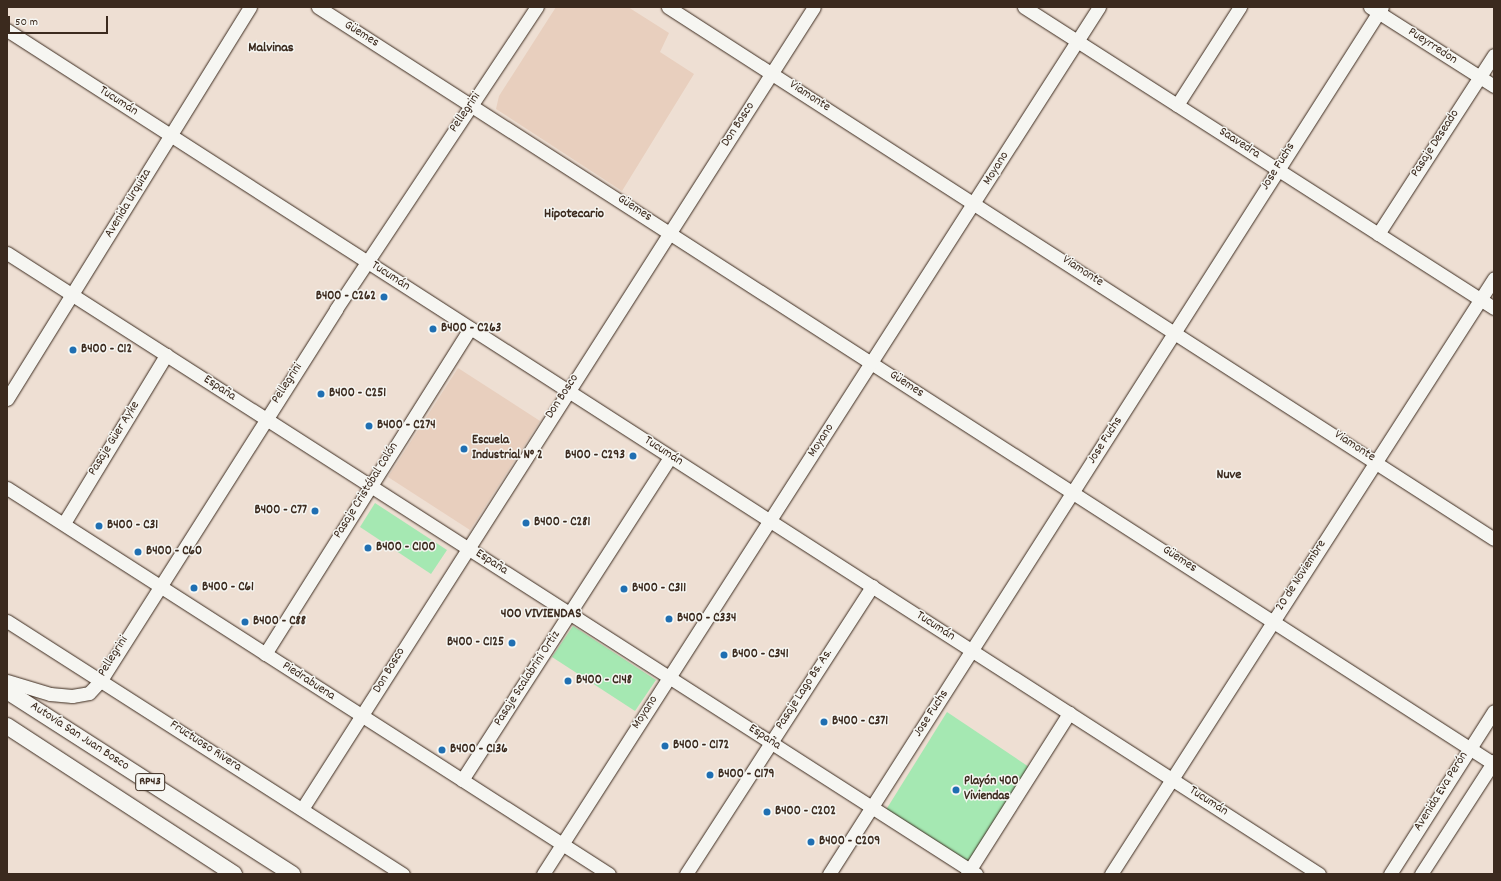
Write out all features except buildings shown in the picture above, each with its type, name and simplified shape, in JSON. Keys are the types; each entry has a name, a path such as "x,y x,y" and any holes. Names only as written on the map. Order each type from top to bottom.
{"main road":[{"name":"Autovía San Juan Bosco","path":"7,691 292,874"},
{"name":"RP43","path":"7,726 234,874"}],"street":[{"name":"Avenida Urquiza","path":"7,400 73,296 250,7"},
{"name":"Güemes","path":"318,7 1273,620 1493,763"},
{"name":"Pellegrini","path":"7,681 50,694 72,696 89,693 101,680 158,585 265,419 367,262 537,7"},
{"name":"Viamonte","path":"668,7 1376,461 1494,539"},
{"name":"Don Bosco","path":"302,809 362,718 466,547 814,7"},
{"name":"Saavedra","path":"1024,7 1494,308"},
{"name":"Moyano","path":"543,874 975,203 1099,7"},
{"path":"1177,105 1240,7"},
{"name":"Pueyrredon","path":"1377,9 1494,86"},
{"name":"Jose Fuchs","path":"829,874 1176,333 1377,9"},
{"name":"Tucumán","path":"7,30 567,391 1172,778 1319,874"},
{"name":"Pasaje Deseado","path":"1378,234 1494,55"},
{"name":"España","path":"7,253 369,487 466,547 669,677 971,873"},
{"name":"20 de Noviembre","path":"1111,874 1494,278"},
{"name":"Pasaje Cristóbal Colón","path":"265,654 470,328"},
{"name":"Pasaje Güer Ayke","path":"64,523 166,355"},
{"name":"Pasaje Scalabrini Ortiz","path":"462,780 670,457"},
{"name":"Piedrabuena","path":"7,488 64,523 362,718 609,874"},
{"name":"Pasaje Lago Bs. As.","path":"686,874 872,586"},
{"name":"Fructuoso Rivera","path":"7,621 403,874"},
{"name":"Avenida Eva Perón","path":"1390,874 1494,711"},
{"path":"971,873 1069,713"},
{"name":"Avenida Eva Perón","path":"1421,874 1493,763"}],"shaded area":[{"path":"556,7 628,7 669,33 660,52 694,74 622,191 496,109 499,96"},
{"name":"Escuela Industrial N° 2","path":"458,368 540,421 470,530 388,477"}],"green space":[{"path":"375,503 447,550 431,574 360,527"},
{"path":"573,626 656,680 635,711 552,657"},
{"name":"Playón 400 Viviendas","path":"947,712 1029,767 971,860 964,862 884,813"}],"place":[{"name":"B400 - C262","path":"384,297"},
{"name":"B400 - C263","path":"433,329"},
{"name":"B400 - C12","path":"73,350"},
{"name":"B400 - C251","path":"321,394"},
{"name":"B400 - C274","path":"369,426"},
{"name":"Escuela Industrial N° 2","path":"464,449"},
{"name":"B400 - C293","path":"633,456"},
{"name":"B400 - C77","path":"315,511"},
{"name":"B400 - C281","path":"526,523"},
{"name":"B400 - C31","path":"99,526"},
{"name":"B400 - C100","path":"368,548"},
{"name":"B400 - C60","path":"138,552"},
{"name":"B400 - C61","path":"194,588"},
{"name":"B400 - C311","path":"624,589"},
{"name":"B400 - C334","path":"669,619"},
{"name":"B400 - C88","path":"245,622"},
{"name":"B400 - C125","path":"512,643"},
{"name":"B400 - C341","path":"724,655"},
{"name":"B400 - C148","path":"568,681"},
{"name":"B400 - C371","path":"824,722"},
{"name":"B400 - C172","path":"665,746"},
{"name":"B400 - C136","path":"442,750"},
{"name":"B400 - C179","path":"710,775"},
{"name":"Playón 400 Viviendas","path":"956,790"},
{"name":"B400 - C202","path":"767,812"},
{"name":"B400 - C209","path":"811,842"}],"district":[{"name":"Malvinas","path":"271,48"},
{"name":"Hipotecario","path":"574,214"},
{"name":"Nuve","path":"1229,475"},
{"name":"400 VIVIENDAS","path":"541,614"}]}
